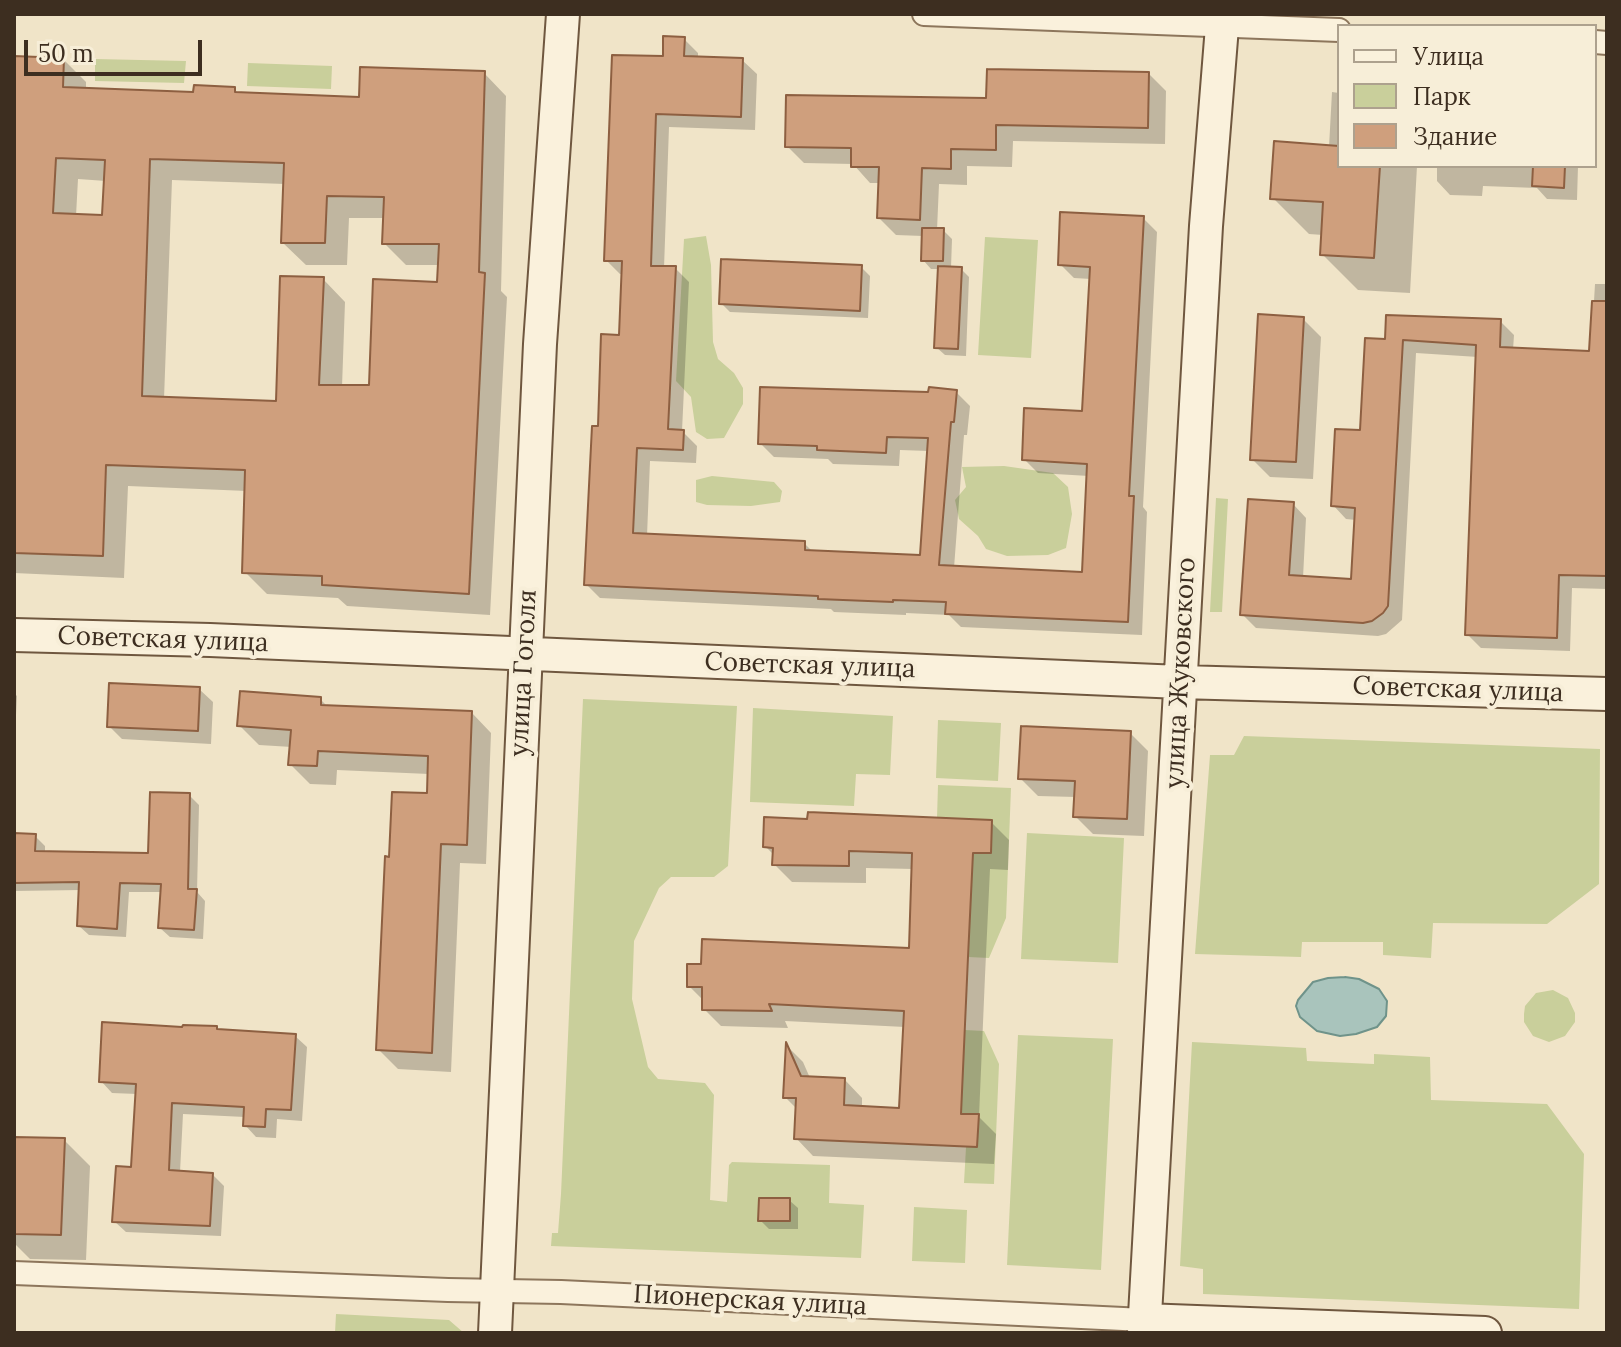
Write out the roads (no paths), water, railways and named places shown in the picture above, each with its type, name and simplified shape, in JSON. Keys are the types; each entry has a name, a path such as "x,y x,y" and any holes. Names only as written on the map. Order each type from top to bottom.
{"main road":[{"name":"улица Гоголя","path":"495,1333 540,344 563,14"},
{"name":"улица Жуковского","path":"1144,1326 1206,226 1223,20"},
{"name":"Советская улица","path":"14,635 210,640 1180,682 1607,694"},
{"name":"Пионерская улица","path":"1144,1326 1485,1333"}],"street":[{"path":"924,14 1223,20 1337,30"},
{"name":"Пионерская улица","path":"14,1273 497,1291 1144,1326"}],"water":[{"path":"1345,977 1359,979 1379,989 1387,1001 1386,1016 1377,1027 1356,1034 1340,1036 1317,1031 1300,1017 1296,1006 1298,1000 1313,982"}]}
